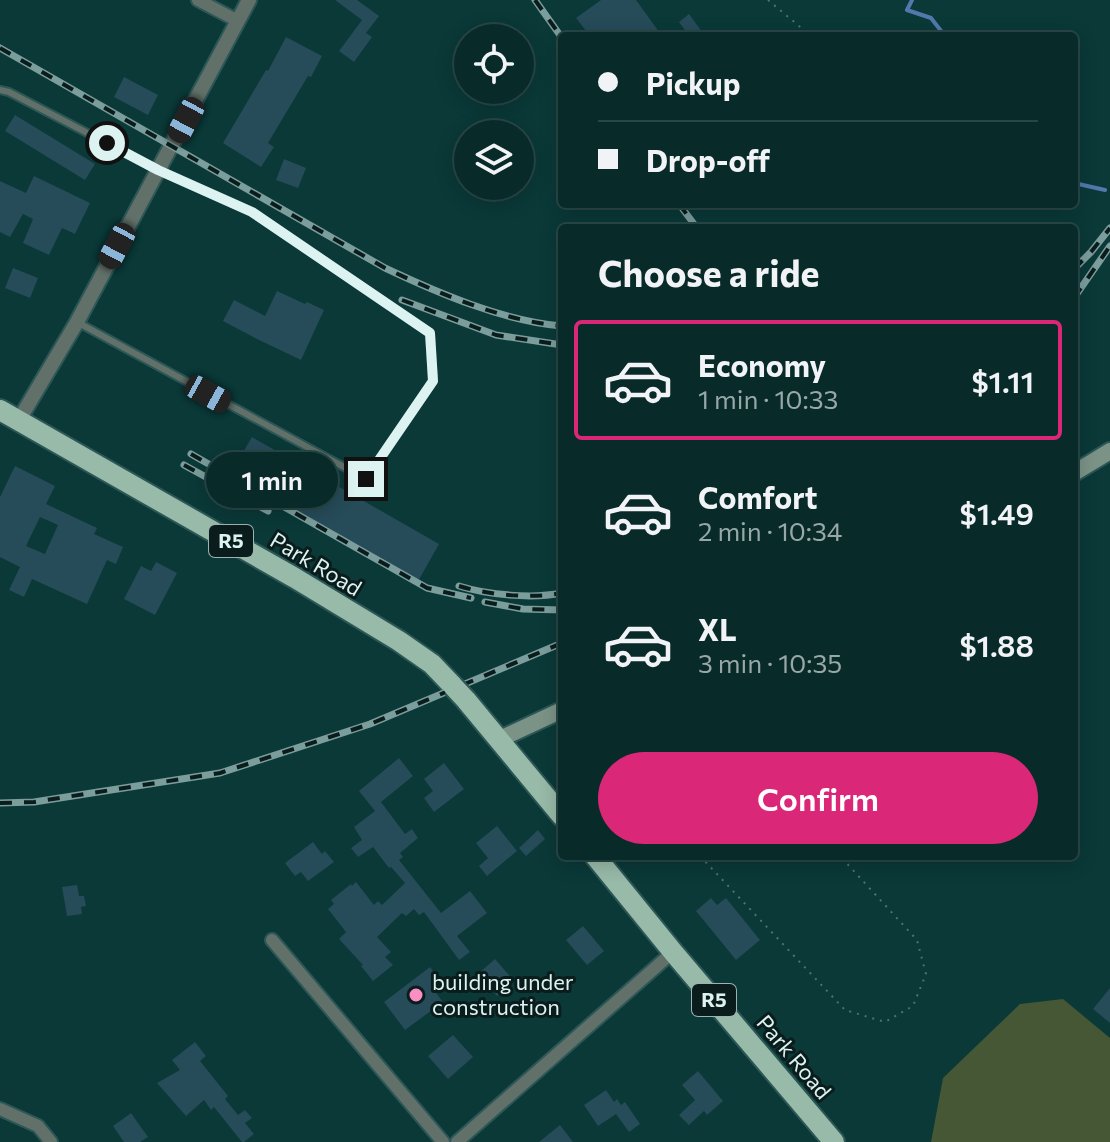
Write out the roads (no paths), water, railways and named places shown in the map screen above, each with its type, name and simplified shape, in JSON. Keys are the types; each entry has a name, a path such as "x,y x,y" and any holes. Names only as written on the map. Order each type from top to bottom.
{"highway":[{"name":"Park Road","path":"0,410 282,570 432,664 500,739 558,811"},
{"name":"Park Road","path":"598,860 834,1142"}],"main road":[{"path":"1078,471 1110,451"},
{"path":"500,739 558,712"}],"street":[{"path":"198,0 238,21"},
{"path":"19,420 77,322 249,0"},
{"path":"272,940 443,1142"},
{"path":"457,1142 673,952"},
{"path":"0,1109 38,1126 51,1142"}],"lane":[{"path":"0,90 158,170 252,212 430,333 433,381 366,479 77,322"}],"waterway":[{"path":"912,0 907,10 931,18 942,32"},
{"path":"1078,184 1105,190"}],"railway":[{"path":"535,0 558,32"},
{"path":"0,48 385,268 494,312 558,325"},
{"path":"682,208 694,224"},
{"path":"1078,265 1110,228"},
{"path":"1078,292 1110,246"},
{"path":"402,300 496,335 558,344"},
{"path":"191,454 427,588 471,598"},
{"path":"184,465 268,511"},
{"path":"459,586 510,595 558,593"},
{"path":"485,602 523,609 558,610"},
{"path":"0,803 34,802 220,773 370,724 558,645"}],"place":[{"name":"building under construction","path":"416,995"}]}
